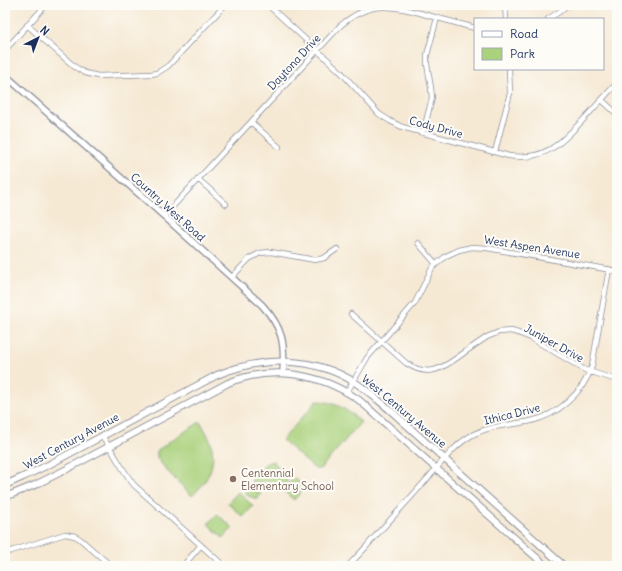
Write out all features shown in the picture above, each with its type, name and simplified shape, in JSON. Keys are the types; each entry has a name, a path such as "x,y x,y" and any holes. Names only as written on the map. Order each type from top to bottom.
{"main road":[{"name":"West Century Avenue","path":"5,485 36,471 221,373 242,366 284,361 324,368 335,372 352,381 376,398 564,566"},
{"name":"West Century Avenue","path":"5,497 35,485 228,383 244,377 259,374 298,374 316,378 332,384 365,404 546,566"}],"street":[{"path":"5,50 46,5"},
{"path":"27,25 74,67 85,73 98,76 151,74 157,73 168,66 225,5"},
{"name":"Cody Drive","path":"268,5 346,77 379,114 396,124 423,133 515,157 538,155 556,147 617,83"},
{"path":"505,5 506,18"},
{"path":"550,18 567,5"},
{"name":"Daytona Drive","path":"164,216 345,21 356,13 369,8 383,6 405,7 437,18 474,28"},
{"path":"423,133 432,98 427,55 437,18"},
{"path":"495,152 510,93 509,70"},
{"name":"Country West Road","path":"5,74 262,305 278,326 283,342 283,373"},
{"path":"602,100 617,114"},
{"path":"251,122 279,147"},
{"path":"198,179 226,204"},
{"path":"418,243 436,264"},
{"name":"West Aspen Avenue","path":"347,392 352,381 367,358 415,303 432,268 446,256 459,250 479,247 617,271"},
{"path":"232,277 249,259 260,253 276,253 315,260 324,258 337,249"},
{"name":"Ithica Drive","path":"348,566 444,459 462,442 482,431 498,426 543,417 554,412 573,397 590,372 595,353 609,269"},
{"name":"Juniper Drive","path":"351,314 411,366 420,370 431,371 443,367 486,337 499,332 511,331 524,335 580,368 617,380"},
{"path":"102,436 110,446 125,474 134,485 224,566"},
{"path":"5,553 60,535 70,534 80,539 111,566"},
{"path":"182,566 201,545"}],"green space":[{"path":"317,401 330,403 341,407 361,422 320,469 315,469 282,440"},
{"path":"200,422 210,442 212,451 211,470 206,479 192,496 168,472 157,458 157,451"},
{"path":"273,461 278,467 277,469 280,473 288,481 278,492 265,480 256,488 256,492 261,494 258,499 248,496 246,494 246,487 252,483 252,477 258,475 265,464"},
{"path":"294,478 305,487 294,500 283,490"},
{"path":"238,492 253,506 243,517 228,503"},
{"path":"217,514 233,528 223,538 208,524"}],"place":[{"name":"Centennial Elementary School","path":"233,479"}]}
